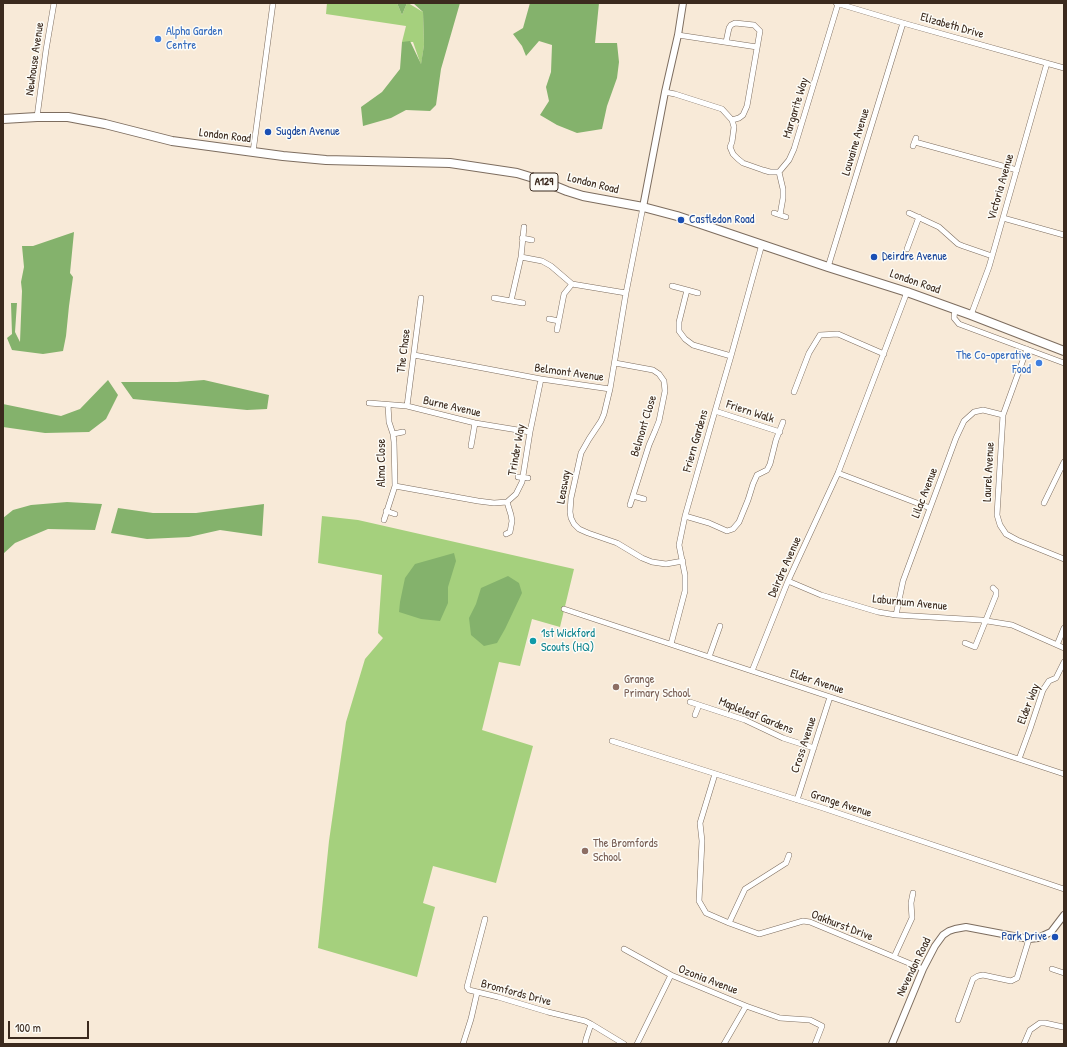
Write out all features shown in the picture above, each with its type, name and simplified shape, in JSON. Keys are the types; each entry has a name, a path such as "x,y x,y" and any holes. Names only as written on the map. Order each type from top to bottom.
{"main road":[{"name":"London Road","path":"3,119 68,117 105,124 172,141 283,156 326,160 450,163 517,173 583,196 643,207 677,216 908,292 1064,351"}],"street":[{"name":"Newhouse Avenue","path":"37,117 54,3"},
{"path":"253,152 273,3"},
{"path":"643,207 665,92 678,35 683,3"},
{"name":"Elizabeth Drive","path":"837,3 1064,68"},
{"name":"Margarite Way","path":"779,172 789,160 794,149 837,3"},
{"path":"726,42 729,28 735,23 754,25 760,31 747,106 743,115 732,120"},
{"name":"Louvaine Avenue","path":"828,266 903,23"},
{"path":"678,35 757,47"},
{"name":"Victoria Avenue","path":"971,315 989,267 1047,63"},
{"path":"665,92 722,109 732,120 734,127 730,147 733,154 743,163 770,172 779,172 783,198 780,215"},
{"path":"915,142 1016,170"},
{"name":"Belmont Avenue","path":"414,355 541,380 610,389 626,293 643,207"},
{"path":"774,213 786,217"},
{"path":"909,213 939,227 958,244 992,256"},
{"path":"907,249 919,217"},
{"path":"1003,218 1064,235"},
{"path":"511,301 521,256 524,227"},
{"path":"522,238 532,240"},
{"name":"Friern Gardens","path":"671,644 685,591 685,575 679,544 685,516 762,244"},
{"path":"521,256 542,261 551,266 572,284 626,293"},
{"path":"557,330 564,294 572,284"},
{"path":"672,286 698,293"},
{"path":"687,290 679,322 680,331 685,339 693,345 731,356"},
{"name":"Deirdre Avenue","path":"752,671 788,580 838,473 908,292"},
{"name":"The Chase","path":"408,406 421,298"},
{"path":"494,298 523,303"},
{"path":"954,309 954,318 959,324 1064,363"},
{"path":"549,318 559,321"},
{"path":"794,392 809,353 820,334 838,334 884,354"},
{"name":"Laurel Avenue","path":"1027,350 1002,415 997,515 1000,525 1006,534 1064,559"},
{"name":"Belmont Close","path":"615,363 653,370 659,374 664,381 665,391 659,421 649,445 630,506"},
{"name":"Trinder Way","path":"507,502 516,494 522,482 530,432 541,380"},
{"name":"Leasway","path":"610,389 601,421 581,453 571,498 571,518 574,524 588,533 617,543 642,558 652,562 666,564 683,562"},
{"name":"Burne Avenue","path":"369,403 408,406 475,423 530,432"},
{"name":"Alma Close","path":"384,520 394,486 393,434 389,422 388,405"},
{"name":"Lilac Avenue","path":"896,614 903,581 956,438 964,421 974,412 983,410 1002,415"},
{"name":"Friern Walk","path":"715,411 780,432"},
{"path":"685,516 727,531 733,529 739,522 757,475 767,470 770,464 776,440 783,422"},
{"path":"471,446 475,423"},
{"path":"393,434 403,432"},
{"path":"1044,502 1064,462"},
{"path":"838,473 930,508"},
{"path":"394,486 478,501 494,503 507,502 512,521 510,532 506,534"},
{"path":"633,496 644,499"},
{"path":"386,511 395,514"},
{"name":"Laburnum Avenue","path":"788,580 821,595 878,612 986,621 1012,625 1064,648"},
{"path":"965,643 975,647 996,595 993,588"},
{"name":"Elder Avenue","path":"564,609 1064,774"},
{"path":"709,657 720,626"},
{"path":"1057,645 1064,628"},
{"name":"Elder Way","path":"1019,759 1042,690 1049,681 1056,678 1064,662"},
{"name":"Cross Avenue","path":"797,800 830,697"},
{"name":"Mapleleaf Gardens","path":"690,702 745,720 783,738 814,748"},
{"path":"695,715 699,705"},
{"name":"Grange Avenue","path":"612,741 1064,888"},
{"name":"Oakhurst Drive","path":"715,774 700,823 702,841 699,901 706,913 759,934 803,921 810,922 923,969"},
{"path":"729,923 745,889 786,862 789,855"},
{"path":"894,957 912,918 911,903 913,893"},
{"name":"Nevendon Road","path":"892,1044 923,969 935,946 943,935 949,931 966,927 1029,939 1038,938 1051,932 1063,917"},
{"name":"Bromfords Drive","path":"485,919 467,987 470,990 585,1021 624,1044"},
{"path":"958,1020 973,978 983,975 1011,982 1017,978 1029,939"},
{"path":"624,949 671,975"},
{"path":"1052,969 1064,973"},
{"name":"Ozonia Avenue","path":"637,1044 671,975 746,1006 724,1044"},
{"path":"462,1044 471,1019 477,993"},
{"path":"746,1006 780,1018 810,1020 822,1026 815,1044"},
{"path":"1024,1044 1030,1030 1040,1023 1064,1026"},
{"path":"585,1044 591,1024"}],"green space":[{"path":"327,3 397,3 402,15 408,3 423,12 424,45 421,65 413,42 402,42 406,26 326,14"},
{"path":"397,3 407,3 402,15"},
{"path":"413,3 460,3 441,69 436,105 430,111 406,110 391,118 363,126 361,107 382,92 400,69 402,42 410,41 421,64 424,45 423,12"},
{"path":"530,3 599,3 595,43 617,43 619,62 617,78 607,106 602,129 577,133 557,125 540,115 549,101 546,87 551,72 552,45 539,41 526,56 522,46 513,34 523,28"},
{"path":"74,232 70,273 73,277 63,351 43,354 12,350 7,338 12,334 11,303 17,303 15,332 20,342 21,282 24,267 22,246 33,246"},
{"path":"108,380 118,395 106,419 89,432 45,433 3,427 3,404 61,416 80,409"},
{"path":"204,380 269,395 267,409 247,410 133,399 121,382 177,382"},
{"path":"67,502 102,504 95,530 48,529 15,543 3,554 3,518 13,510 31,505"},
{"path":"264,504 262,536 220,530 189,537 147,539 111,533 118,508 153,513 196,513"},
{"path":"322,516 358,520 574,569 560,627 532,619 520,666 499,662 482,730 533,746 496,883 433,866 423,903 435,907 417,977 318,948 329,841 346,722 365,659 383,638 378,633 382,575 318,563"},
{"path":"454,553 456,561 448,587 448,603 440,621 421,619 399,612 405,578 415,564"},
{"path":"508,576 519,583 522,593 497,643 484,646 471,635 469,618 476,604 481,588"}],"place":[{"name":"Alpha Garden Centre","path":"158,39"},
{"name":"Sugden Avenue","path":"268,132"},
{"name":"Castledon Road","path":"681,220"},
{"name":"Deirdre Avenue","path":"874,257"},
{"name":"The Co-operative Food","path":"1039,363"},
{"name":"1st Wickford Scouts (HQ)","path":"533,641"},
{"name":"Grange Primary School","path":"616,687"},
{"name":"The Bromfords School","path":"585,851"},
{"name":"Park Drive","path":"1055,937"}]}
